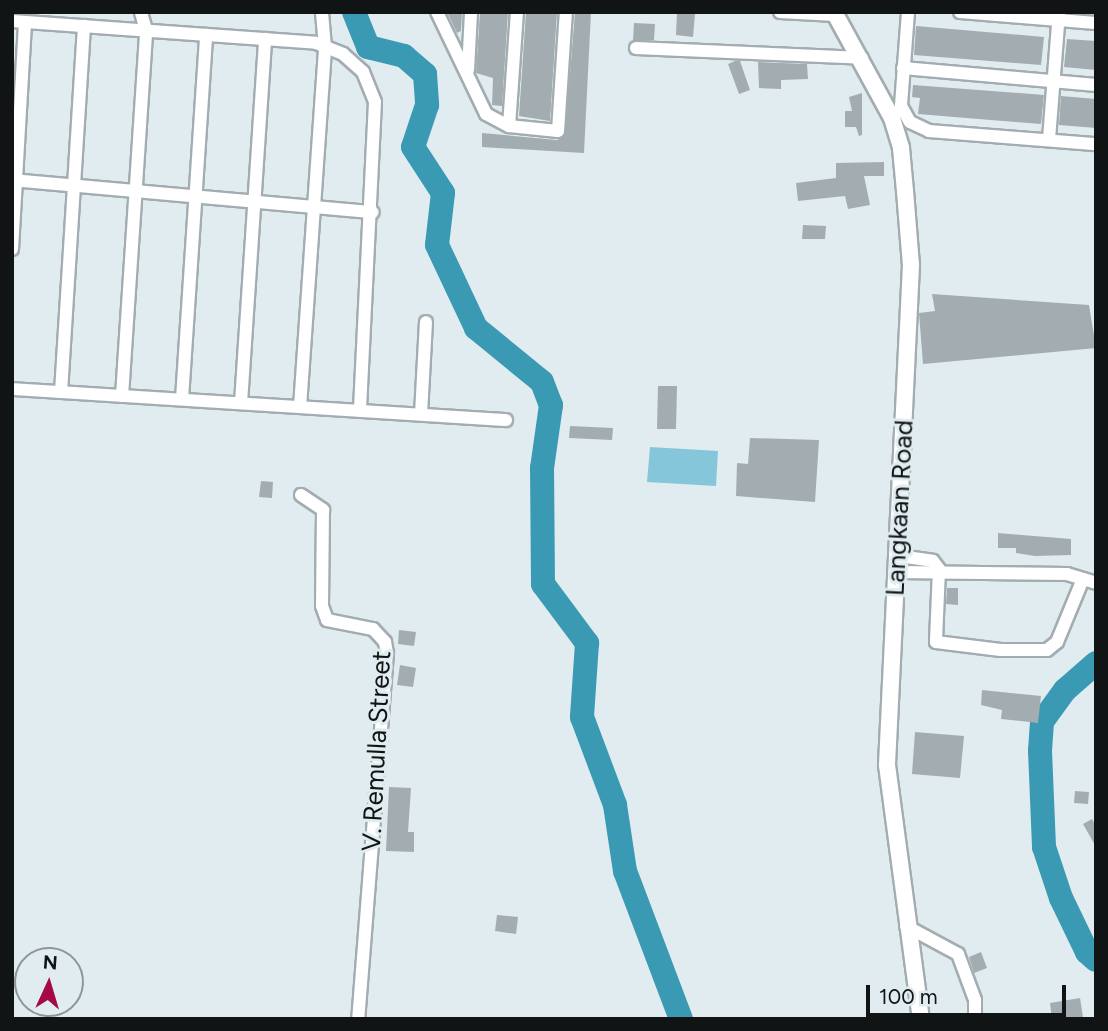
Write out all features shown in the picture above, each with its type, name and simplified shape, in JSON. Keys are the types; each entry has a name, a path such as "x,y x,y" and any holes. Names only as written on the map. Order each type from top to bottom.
{"street":[{"path":"122,396 146,30 141,12"},
{"path":"300,407 325,47 322,12"},
{"path":"437,12 468,71 486,114 509,126 558,131 566,12"},
{"path":"468,71 471,12"},
{"path":"509,126 517,12"},
{"path":"780,12 834,14"},
{"path":"908,12 901,106 910,122 929,131 1096,144"},
{"path":"960,12 1059,16 1096,23"},
{"name":"Langkaan Road","path":"834,14 862,58 901,148 911,265 899,564 887,765 906,926 921,1019"},
{"path":"1049,139 1059,16"},
{"path":"12,249 19,21 265,39 325,47 342,54 363,72 375,102 373,212 360,411"},
{"path":"61,392 77,186 84,26"},
{"path":"182,400 206,35"},
{"path":"241,403 265,39"},
{"path":"636,48 862,58"},
{"path":"904,68 1096,85"},
{"path":"15,180 195,200 373,212"},
{"path":"421,414 426,322"},
{"path":"12,389 506,420"},
{"name":"V. Remulla Street","path":"300,495 323,510 322,606 327,620 373,629 385,642 387,653 358,1019"},
{"path":"899,564 933,576 939,569"},
{"path":"939,569 1067,574 1089,581 1057,642 1046,650 1001,650 936,642 939,569"},
{"path":"906,926 958,954 975,1000 975,1019"}],"shaded area":[{"path":"650,447 718,451 716,486 647,482"}],"building":[{"path":"447,12 462,12 461,31 457,33"},
{"path":"480,12 508,12 502,106 492,105 493,78 476,73"},
{"path":"526,12 557,12 550,121 519,116"},
{"path":"575,12 591,12 584,153 482,147 482,133 557,140 565,136"},
{"path":"677,12 695,14 693,37 676,35"},
{"path":"634,23 655,24 654,40 633,40"},
{"path":"916,26 1044,37 1041,65 914,55"},
{"path":"1067,39 1096,41 1096,70 1064,67"},
{"path":"740,61 750,90 739,94 728,64"},
{"path":"758,62 807,64 808,79 781,80 781,89 759,88"},
{"path":"913,85 1044,95 1041,124 918,114 920,98 912,97"},
{"path":"862,93 862,135 859,136 856,127 845,127 845,111 852,111 849,97"},
{"path":"1061,96 1096,99 1096,128 1059,125"},
{"path":"884,162 884,176 864,176 870,205 848,209 845,196 798,201 796,183 836,178 836,163"},
{"path":"803,225 826,226 825,239 802,239"},
{"path":"932,294 1089,305 1096,348 923,364 919,313 935,311"},
{"path":"658,386 677,386 676,429 657,429"},
{"path":"570,426 613,428 612,440 569,438"},
{"path":"750,438 819,440 815,502 736,496 737,463 748,464"},
{"path":"261,481 273,482 272,498 259,497"},
{"path":"998,533 1071,539 1071,555 1035,556 1016,553 1016,548 998,548"},
{"path":"947,588 958,588 958,605 946,604"},
{"path":"399,630 416,632 414,646 398,644"},
{"path":"400,665 416,668 413,687 397,685"},
{"path":"982,690 1041,696 1038,723 1001,719 1002,710 981,705"},
{"path":"915,732 964,736 960,778 912,774"},
{"path":"389,787 411,788 408,832 414,832 414,852 386,851"},
{"path":"1075,791 1089,792 1088,804 1074,803"},
{"path":"1092,819 1096,826 1096,847 1083,824"},
{"path":"497,915 518,917 516,934 495,931"},
{"path":"981,952 987,968 974,973 969,957"},
{"path":"1080,998 1083,1017 1052,1019 1050,1003"}],"waterway":[{"path":"354,12 368,47 404,56 425,74 427,105 413,147 443,193 437,245 476,328 542,382 551,405 542,468 543,584 587,643 582,717 615,805 625,871 681,1019"},
{"path":"1096,663 1065,690 1042,722 1040,751 1044,847 1061,898 1087,952 1096,960"}]}
